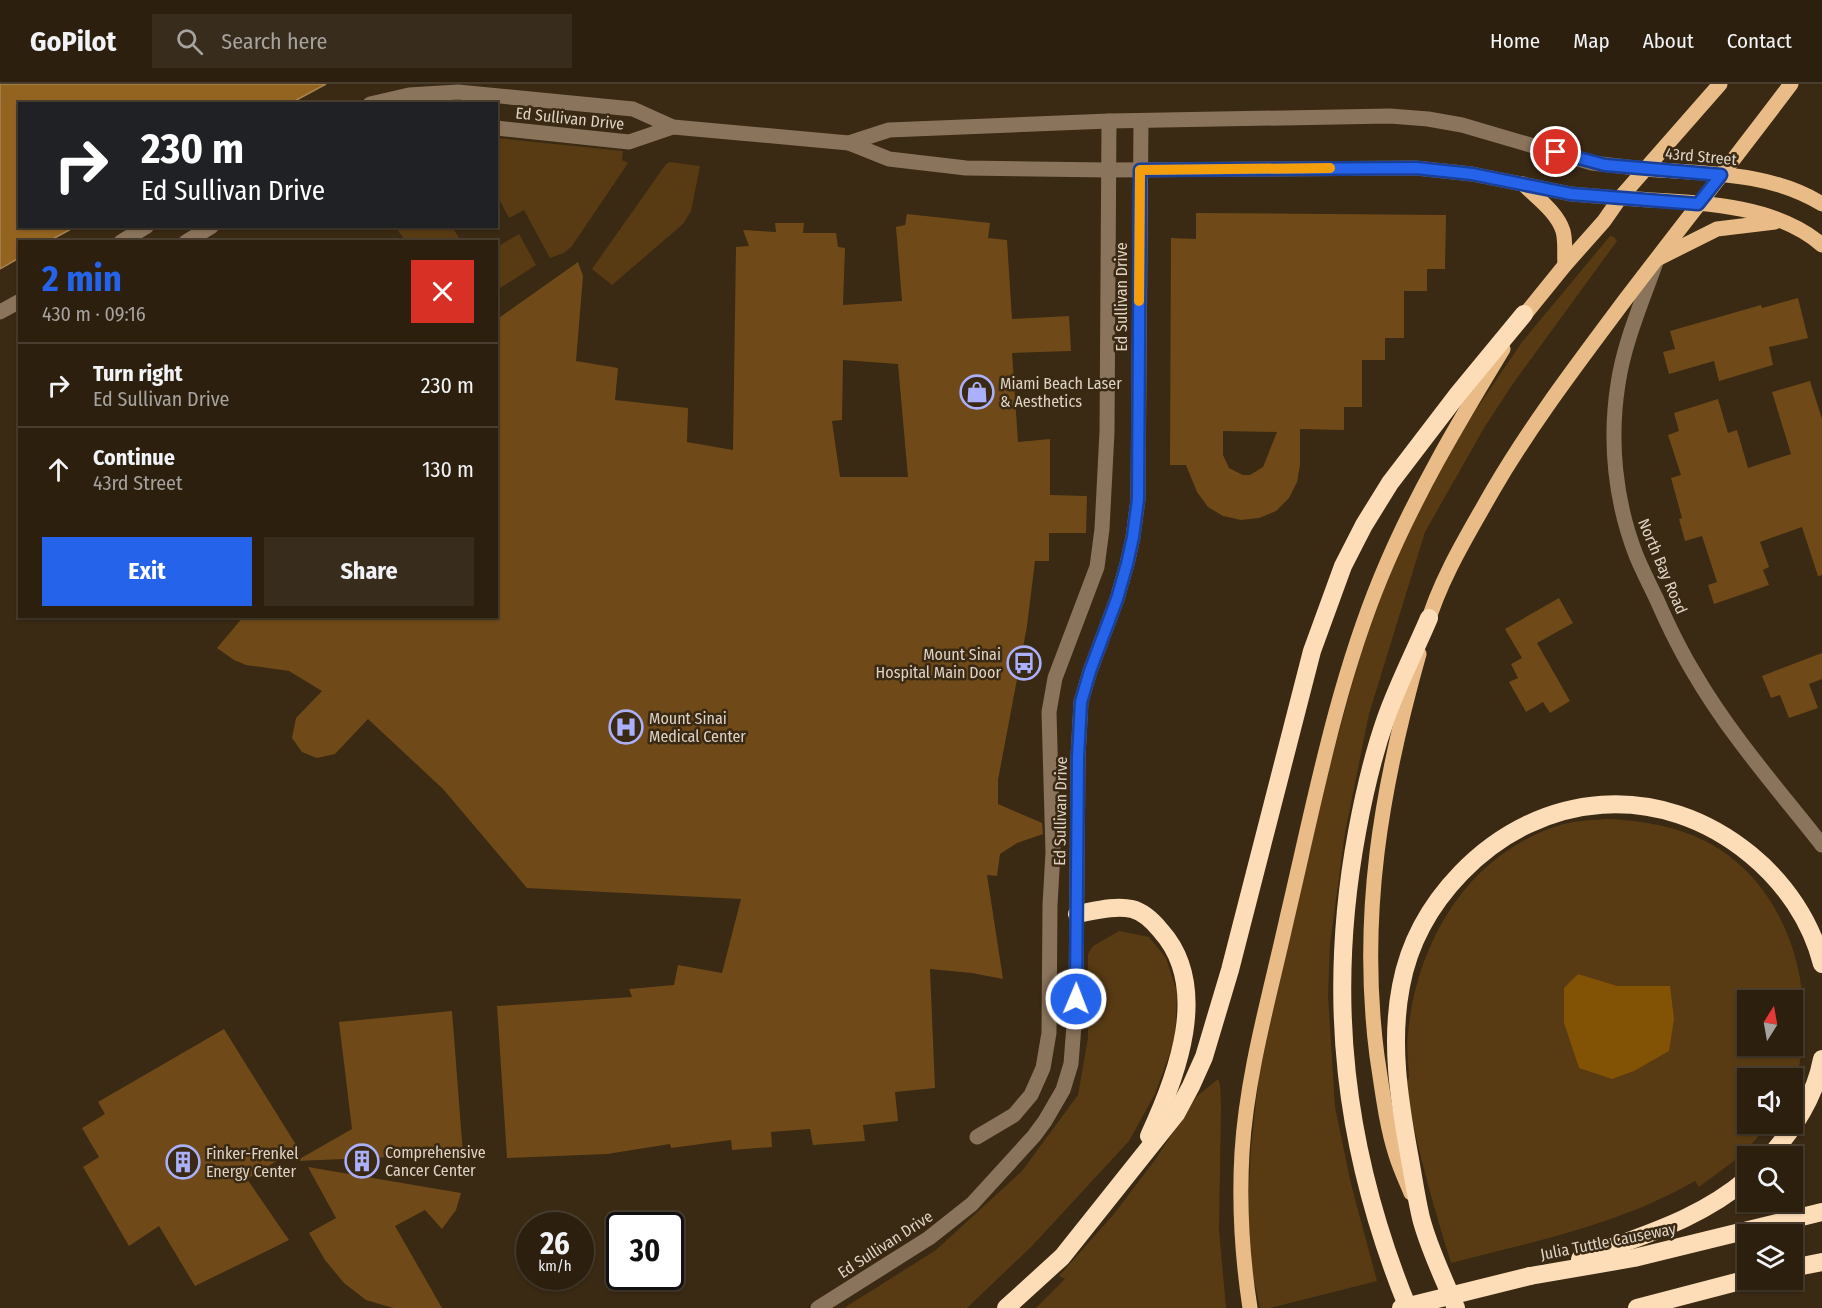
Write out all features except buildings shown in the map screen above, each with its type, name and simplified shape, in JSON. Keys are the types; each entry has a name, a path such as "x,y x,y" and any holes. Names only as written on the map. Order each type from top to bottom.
{"highway":[{"path":"1006,1308 1062,1257 1176,1114 1191,1086 1204,1057 1257,870 1312,651 1343,566 1364,525 1390,483 1458,394 1524,314"},
{"path":"1408,1308 1376,1220 1354,1130 1347,1081 1341,974 1347,890 1368,780 1386,717 1430,618"},
{"path":"1456,1308 1421,1218 1399,1104 1396,1071 1397,1021 1401,984 1420,930 1450,884 1473,861 1520,827 1575,807 1638,804 1664,809 1707,826 1739,845 1779,881 1796,904 1810,931 1822,964"},
{"path":"1077,914 1115,908 1130,908 1141,912 1154,922 1168,938 1184,973 1186,1013 1173,1081 1138,1159"},
{"path":"1778,1146 1800,1118 1811,1095 1822,1059"},
{"path":"1537,1274 1686,1219 1713,1204 1737,1186"},
{"name":"Julia Tuttle Causeway","path":"1401,1308 1537,1274 1634,1258 1822,1212"},
{"path":"1803,1266 1822,1262"},
{"path":"1637,1308 1737,1282"}],"main road":[{"path":"1251,1308 1245,1273 1241,1196 1242,1151 1248,1104 1260,1034 1333,725 1361,630 1401,532 1447,442 1524,314 1604,221 1620,198 1720,84"},
{"path":"1421,1218 1395,1154 1379,1070 1371,995 1371,925 1372,891 1383,805 1401,718 1430,618 1462,546 1525,438 1567,377 1791,84"},
{"name":"43rd Street","path":"1645,169 1750,178 1790,188 1822,204"},
{"path":"1523,184 1554,214 1558,221 1564,239 1565,265"},
{"path":"1620,198 1737,207 1781,221 1805,232 1822,245"},
{"path":"1657,259 1717,229 1781,221"}],"street":[{"name":"Ed Sullivan Drive","path":"379,102 417,94 458,92 478,99 633,109 673,127 849,143 888,159 966,168 1108,170 1416,168 1472,174 1571,194 1620,198"},
{"name":"Ed Sullivan Drive","path":"849,143 889,130 1109,121 1389,116 1428,119 1497,134 1592,163 1645,169"},
{"name":"Ed Sullivan Drive","path":"977,1137 1014,1115 1031,1095 1042,1068 1049,1033 1050,905 1053,852 1049,712 1055,678 1097,567 1102,529 1107,432 1109,121"},
{"name":"Ed Sullivan Drive","path":"818,1308 929,1238 972,1204 1045,1122 1063,1090 1071,1065 1076,999 1078,757 1081,702 1127,564 1138,499 1141,121"},
{"name":"Ed Sullivan Drive","path":"498,128 629,142 673,127"},
{"path":"125,240 144,228"},
{"path":"189,240 209,228"},
{"name":"North Bay Road","path":"1657,259 1624,355 1615,407 1613,434 1615,460 1626,528 1676,642 1695,675 1738,739 1822,845"},
{"path":"0,312 18,302"}],"shaded area":[{"path":"0,84 326,84 293,102 18,102 18,228 73,228 51,240 18,240 18,259 0,269"},
{"path":"498,138 623,151 622,160 628,163 572,246 564,253 550,258 524,210 509,218 498,197"},
{"path":"670,162 700,166 691,211 683,224 612,285 592,269 666,164"},
{"path":"396,228 453,228 460,240 405,240"},
{"path":"519,234 536,265 498,289 498,246"},
{"path":"1610,236 1617,241 1512,385 1484,428 1425,532 1369,714 1345,833 1330,944 1328,996 1335,1107 1351,1184 1377,1281 1270,1308 1260,1308 1248,1251 1251,1147 1259,1075 1319,804 1366,634 1395,558 1454,442 1522,342"},
{"path":"1611,819 1647,823 1694,836 1735,861 1760,886 1779,915 1793,948 1802,990 1737,990 1737,1056 1801,1056 1798,1068 1737,1068 1737,1134 1760,1134 1750,1146 1737,1146 1737,1159 1699,1187 1695,1181 1667,1196 1607,1220 1545,1239 1451,1263 1425,1172 1405,1079 1409,1079 1407,1050 1413,999 1422,966 1435,935 1452,907 1473,881 1497,858 1525,840 1557,826 1577,821","holes":["1577,974 1618,986 1670,986 1579,1068 1572,1045"]},
{"path":"1119,931 1149,937 1166,958 1177,992 1175,1039 1155,1094 1129,1141 1032,1246 967,1308 844,1308 936,1250 1022,1171 1078,1095 1088,1038 1088,954 1093,946"},
{"path":"1578,974 1618,986 1670,986 1674,1019 1669,1051 1634,1071 1612,1079 1579,1068 1564,1023 1564,988"},
{"path":"1218,1079 1221,1106 1219,1229 1226,1308 1036,1308 1065,1279 1059,1276 1114,1214 1155,1160 1196,1097"}],"slow traffic":[{"path":"1139,301 1140,170 1330,168"}],"place":[{"name":"Miami Beach Laser & Aesthetics","path":"977,392"},
{"name":"Mount Sinai Hospital Main Door","path":"1024,663"},
{"name":"Mount Sinai Medical Center","path":"626,727"},
{"name":"Comprehensive Cancer Center","path":"362,1161"},
{"name":"Finker-Frenkel Energy Center","path":"183,1162"}],"route":[{"path":"1076,999 1078,757 1081,702 1127,564 1138,499 1140,170 1416,168 1472,174 1571,194 1698,204 1721,175 1605,165 1556,152"}]}
